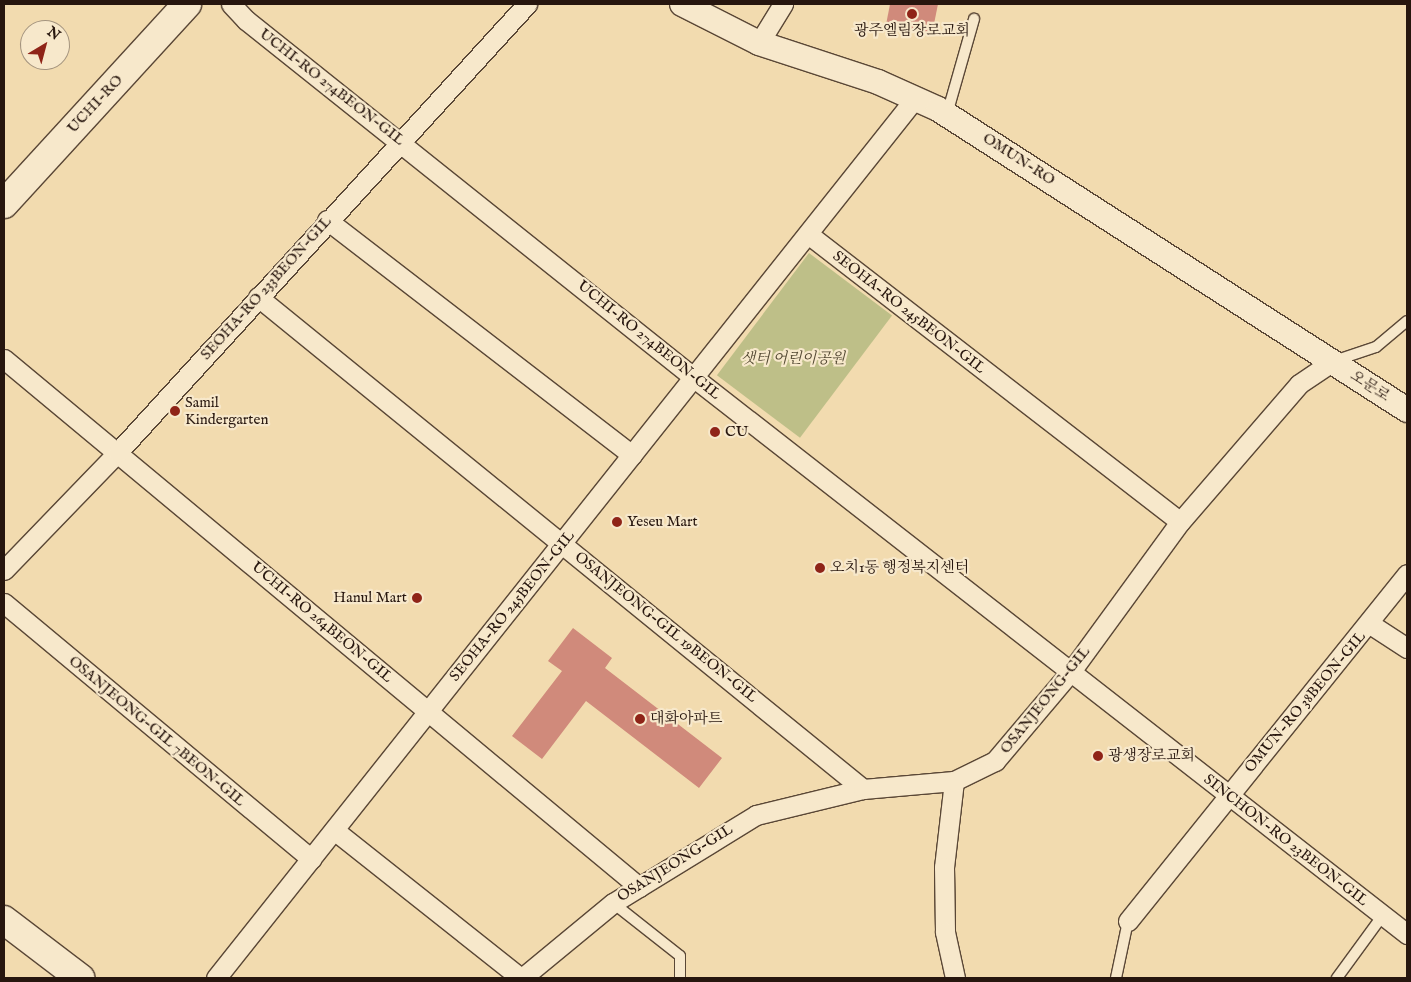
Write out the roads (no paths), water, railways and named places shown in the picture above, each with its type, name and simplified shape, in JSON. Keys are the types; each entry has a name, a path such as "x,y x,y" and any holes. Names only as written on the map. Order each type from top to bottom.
{"main road":[{"name":"UCHI-RO","path":"4,204 187,4"},
{"path":"4,920 80,978"}],"street":[{"name":"UCHI-RO 274BEON-GIL","path":"230,4 265,35 401,141 694,377 1072,670"},
{"name":"SEOHA-RO 233BEON-GIL","path":"4,570 118,452 327,220 527,4"},
{"name":"OMUN-RO","path":"682,4 759,42 916,98 947,114 1333,361"},
{"path":"759,42 783,4"},
{"name":"SEOHA-RO 245BEON-GIL","path":"216,978 916,98"},
{"path":"327,220 632,456"},
{"name":"SEOHA-RO 245BEON-GIL","path":"808,234 1180,522"},
{"name":"OSANJEONG-GIL 19BEON-GIL","path":"258,297 863,789"},
{"name":"UCHI-RO 264BEON-GIL","path":"4,359 639,887"},
{"name":"오문로","path":"1333,361 1407,410"},
{"name":"OSANJEONG-GIL","path":"522,978 613,903 756,815 863,789 954,781 995,761 1072,670 1180,522 1299,384 1333,361"},
{"name":"OMUN-RO 38BEON-GIL","path":"1128,921 1370,624 1407,574"},
{"name":"OSANJEONG-GIL 7BEON-GIL","path":"4,603 311,860"},
{"name":"OMUN-RO 38BEON-GIL","path":"1370,624 1407,648"},
{"name":"SINCHON-RO 23BEON-GIL","path":"1072,670 1228,796 1407,934"},
{"path":"954,781 944,867 944,932 955,978"},
{"path":"334,830 522,978"}],"lane":[{"path":"947,114 974,19"},
{"path":"1333,361 1376,347 1407,322"},
{"name":"OSANJEONG-GIL","path":"613,903 680,956 680,978"},
{"path":"1337,978 1383,915"},
{"path":"1116,978 1128,921"}],"place":[{"name":"광주엘림장로교회","path":"912,14"},
{"name":"Samil Kindergarten","path":"175,411"},
{"name":"CU","path":"715,432"},
{"name":"Yeseu Mart","path":"617,522"},
{"name":"오치1동 행정복지센터","path":"820,568"},
{"name":"Hanul Mart","path":"417,598"},
{"name":"대화아파트","path":"640,719"},
{"name":"광생장로교회","path":"1098,756"}],"park label":[{"name":"샛터 어린이공원","path":"793,359"}]}
